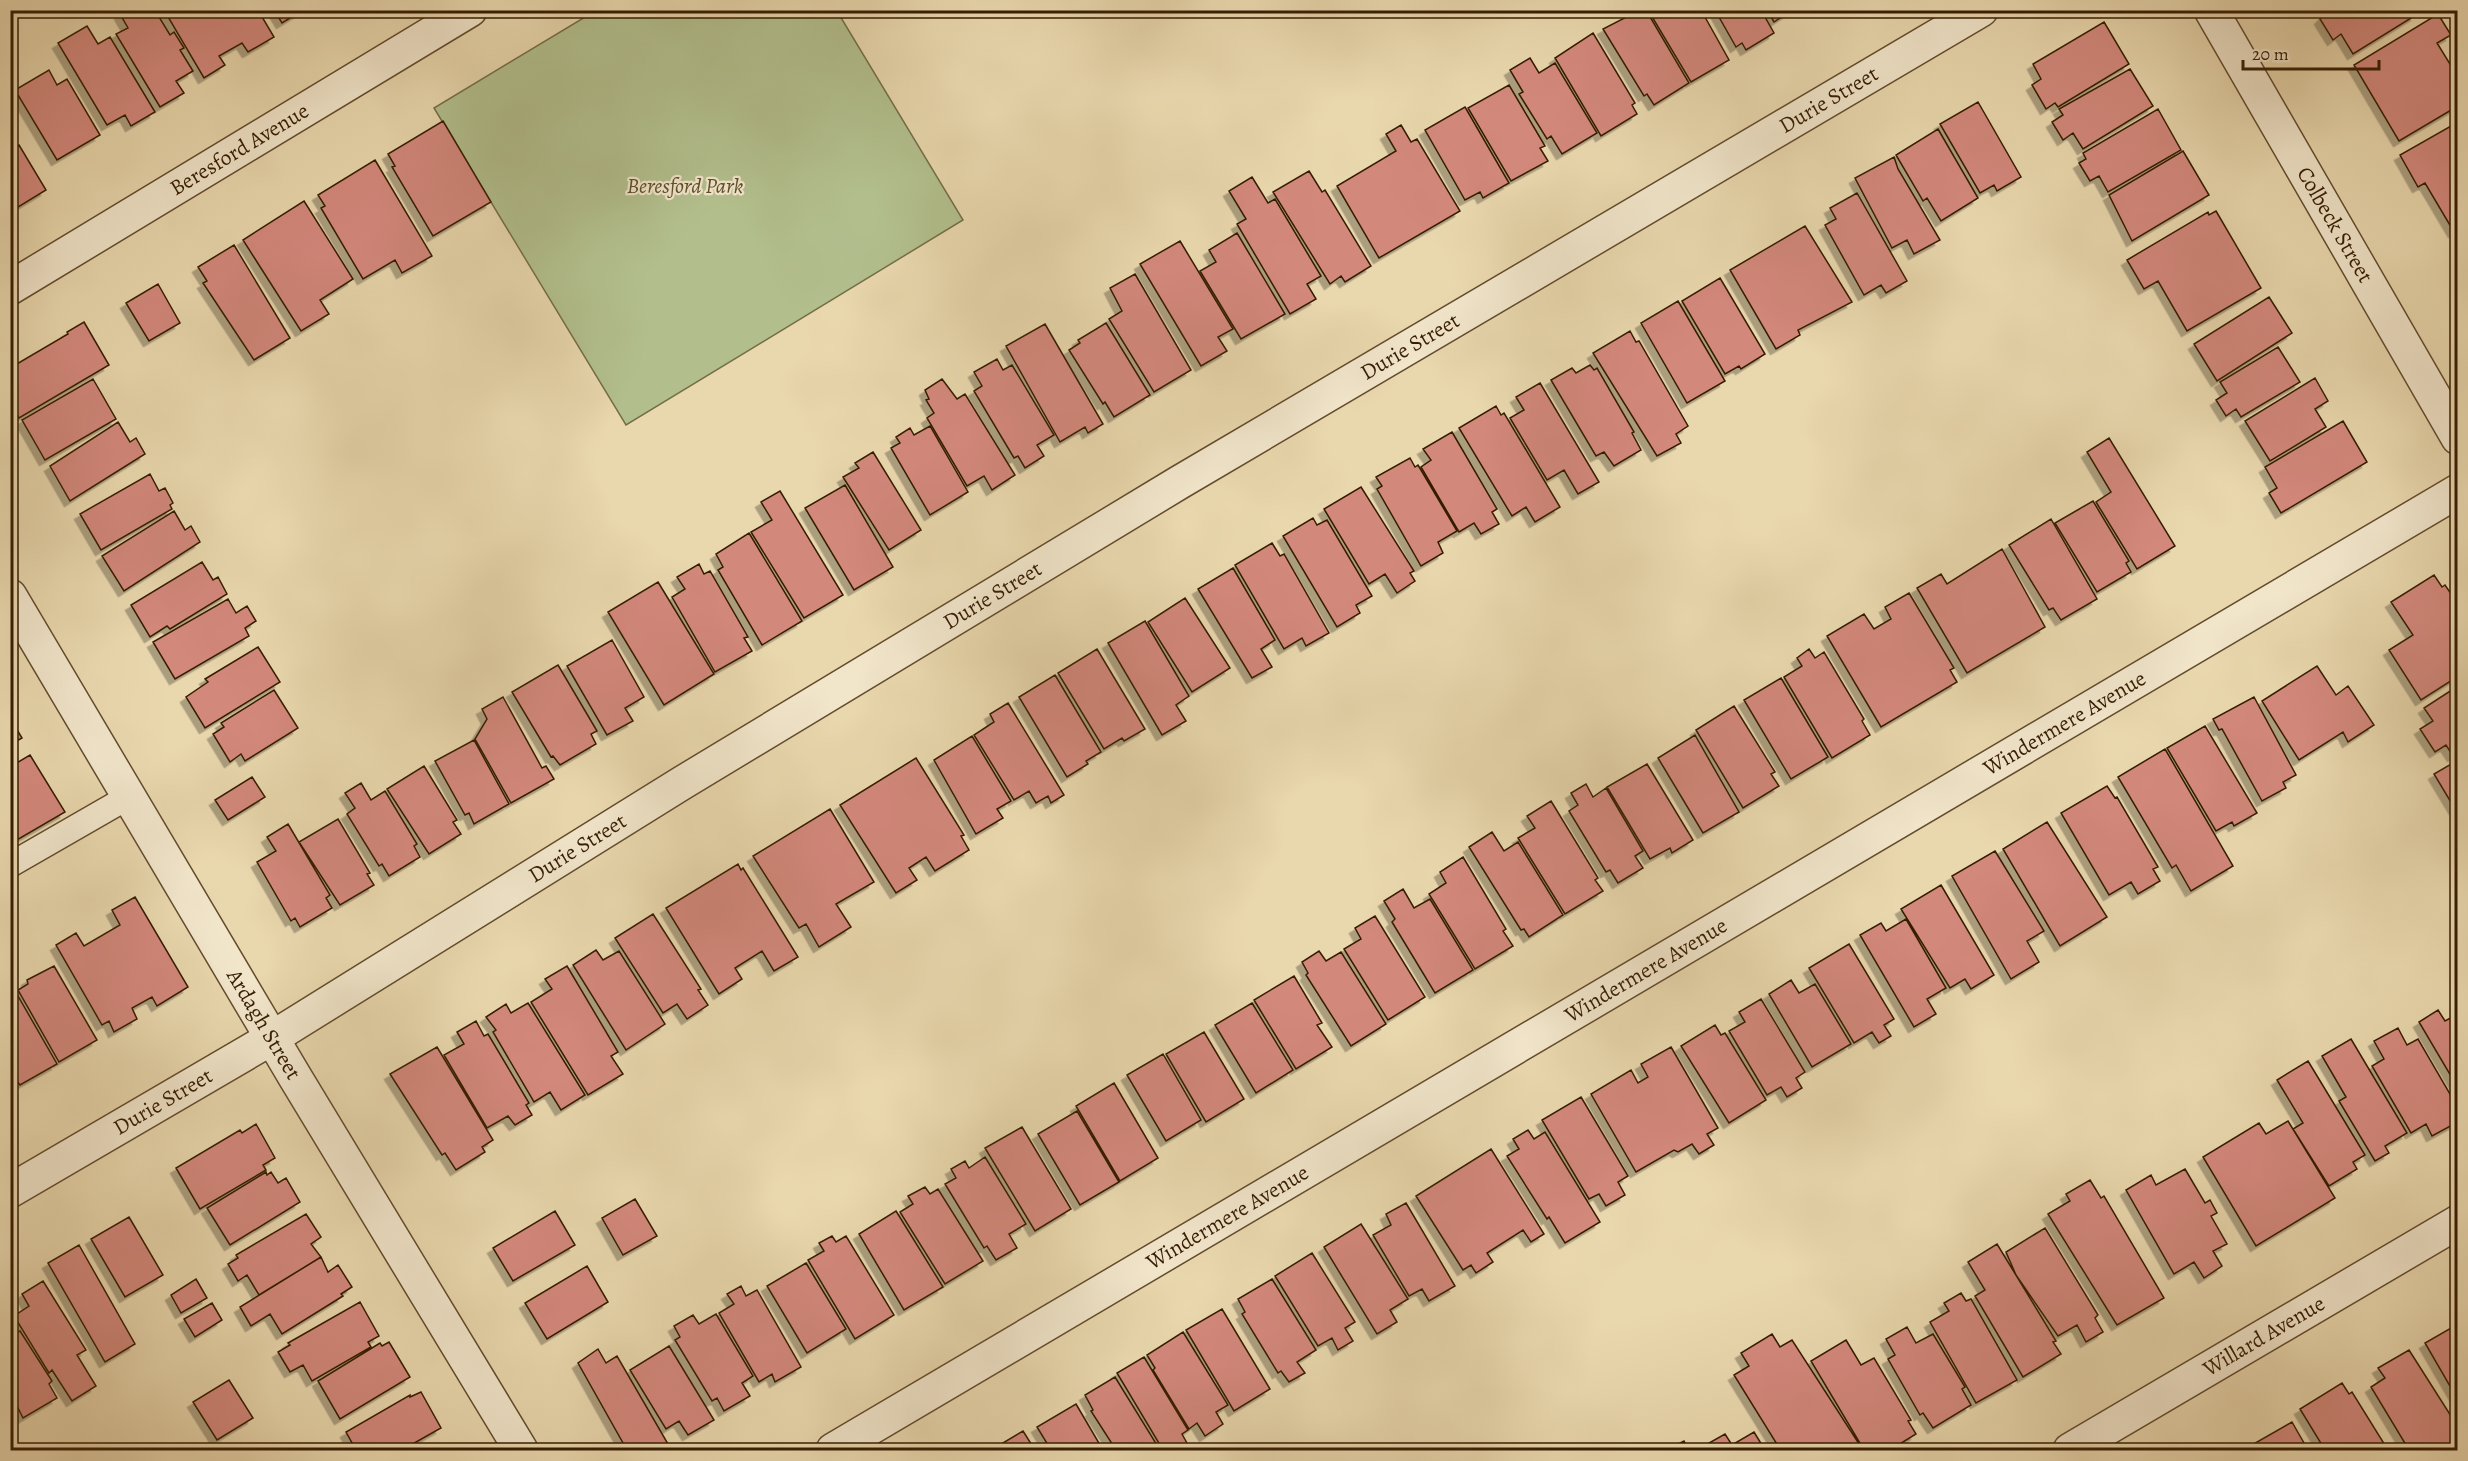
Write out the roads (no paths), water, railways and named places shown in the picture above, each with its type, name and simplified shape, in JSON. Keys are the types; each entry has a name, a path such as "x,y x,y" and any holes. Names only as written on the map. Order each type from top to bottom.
{"street":[{"name":"Beresford Avenue","path":"10,288 470,10"},
{"name":"Durie Street","path":"10,1191 272,1038 672,789 1180,482 1981,10"},
{"name":"Colbeck Street","path":"2211,10 2457,438"},
{"name":"Windermere Avenue","path":"833,1450 2457,491"},
{"name":"Ardagh Street","path":"10,596 272,1038 521,1450"},
{"name":"Willard Avenue","path":"2070,1450 2457,1222"}],"lane":[{"path":"10,865 130,796"}],"park label":[{"name":"Beresford Park","path":"685,186"}]}
